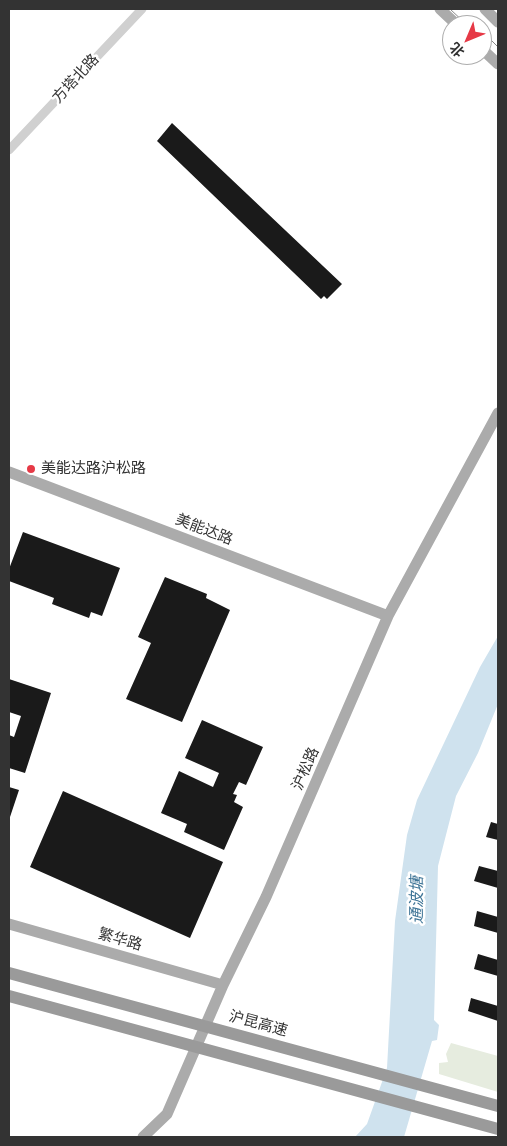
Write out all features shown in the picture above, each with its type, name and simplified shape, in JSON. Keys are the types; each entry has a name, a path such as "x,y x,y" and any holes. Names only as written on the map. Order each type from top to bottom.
{"highway":[{"name":"沪昆高速","path":"9,973 496,1106"},
{"path":"9,996 493,1127"}],"main road":[{"path":"485,9 498,22"},
{"name":"沪松路","path":"143,1137 167,1114 223,985 270,888 388,616 498,413"},
{"name":"美能达路","path":"9,472 388,616"},
{"name":"繁华路","path":"9,924 223,985"}],"street":[{"name":"方塔北路","path":"9,150 142,9"}],"shaded area":[{"path":"451,1043 498,1056 498,1092 439,1074 439,1063 448,1062 446,1054"}],"water":[{"name":"通波塘","path":"498,636 498,704 478,753 456,796 438,866 434,1020 439,1025 437,1040 432,1041 404,1137 355,1137 367,1124 387,1068 395,921 407,835 417,800 480,667"}],"building":[{"path":"172,123 342,284 327,299 324,296 321,299 157,141"},
{"path":"23,532 120,568 102,616 91,612 89,618 52,604 54,598 9,581 9,569"},
{"path":"165,577 207,594 206,598 230,610 182,722 126,699 151,643 138,637"},
{"path":"9,679 51,693 25,773 9,768 9,735 14,737 21,716 9,712"},
{"path":"202,720 263,747 246,785 239,782 233,794 237,795 234,802 243,807 224,850 184,832 187,824 161,813 179,771 213,787 219,773 185,758"},
{"path":"9,787 19,790 9,820"},
{"path":"63,791 223,862 190,938 30,867"},
{"path":"491,822 498,824 498,840 486,837"},
{"path":"479,866 498,871 498,888 474,881"},
{"path":"477,911 498,917 498,933 474,926"},
{"path":"478,954 498,960 498,976 474,969"},
{"path":"471,998 498,1006 498,1021 468,1011"}],"tram line":[{"path":"450,9 456,15"},
{"path":"492,41 498,47"}],"place":[{"name":"美能达路沪松路","path":"31,469"}]}
